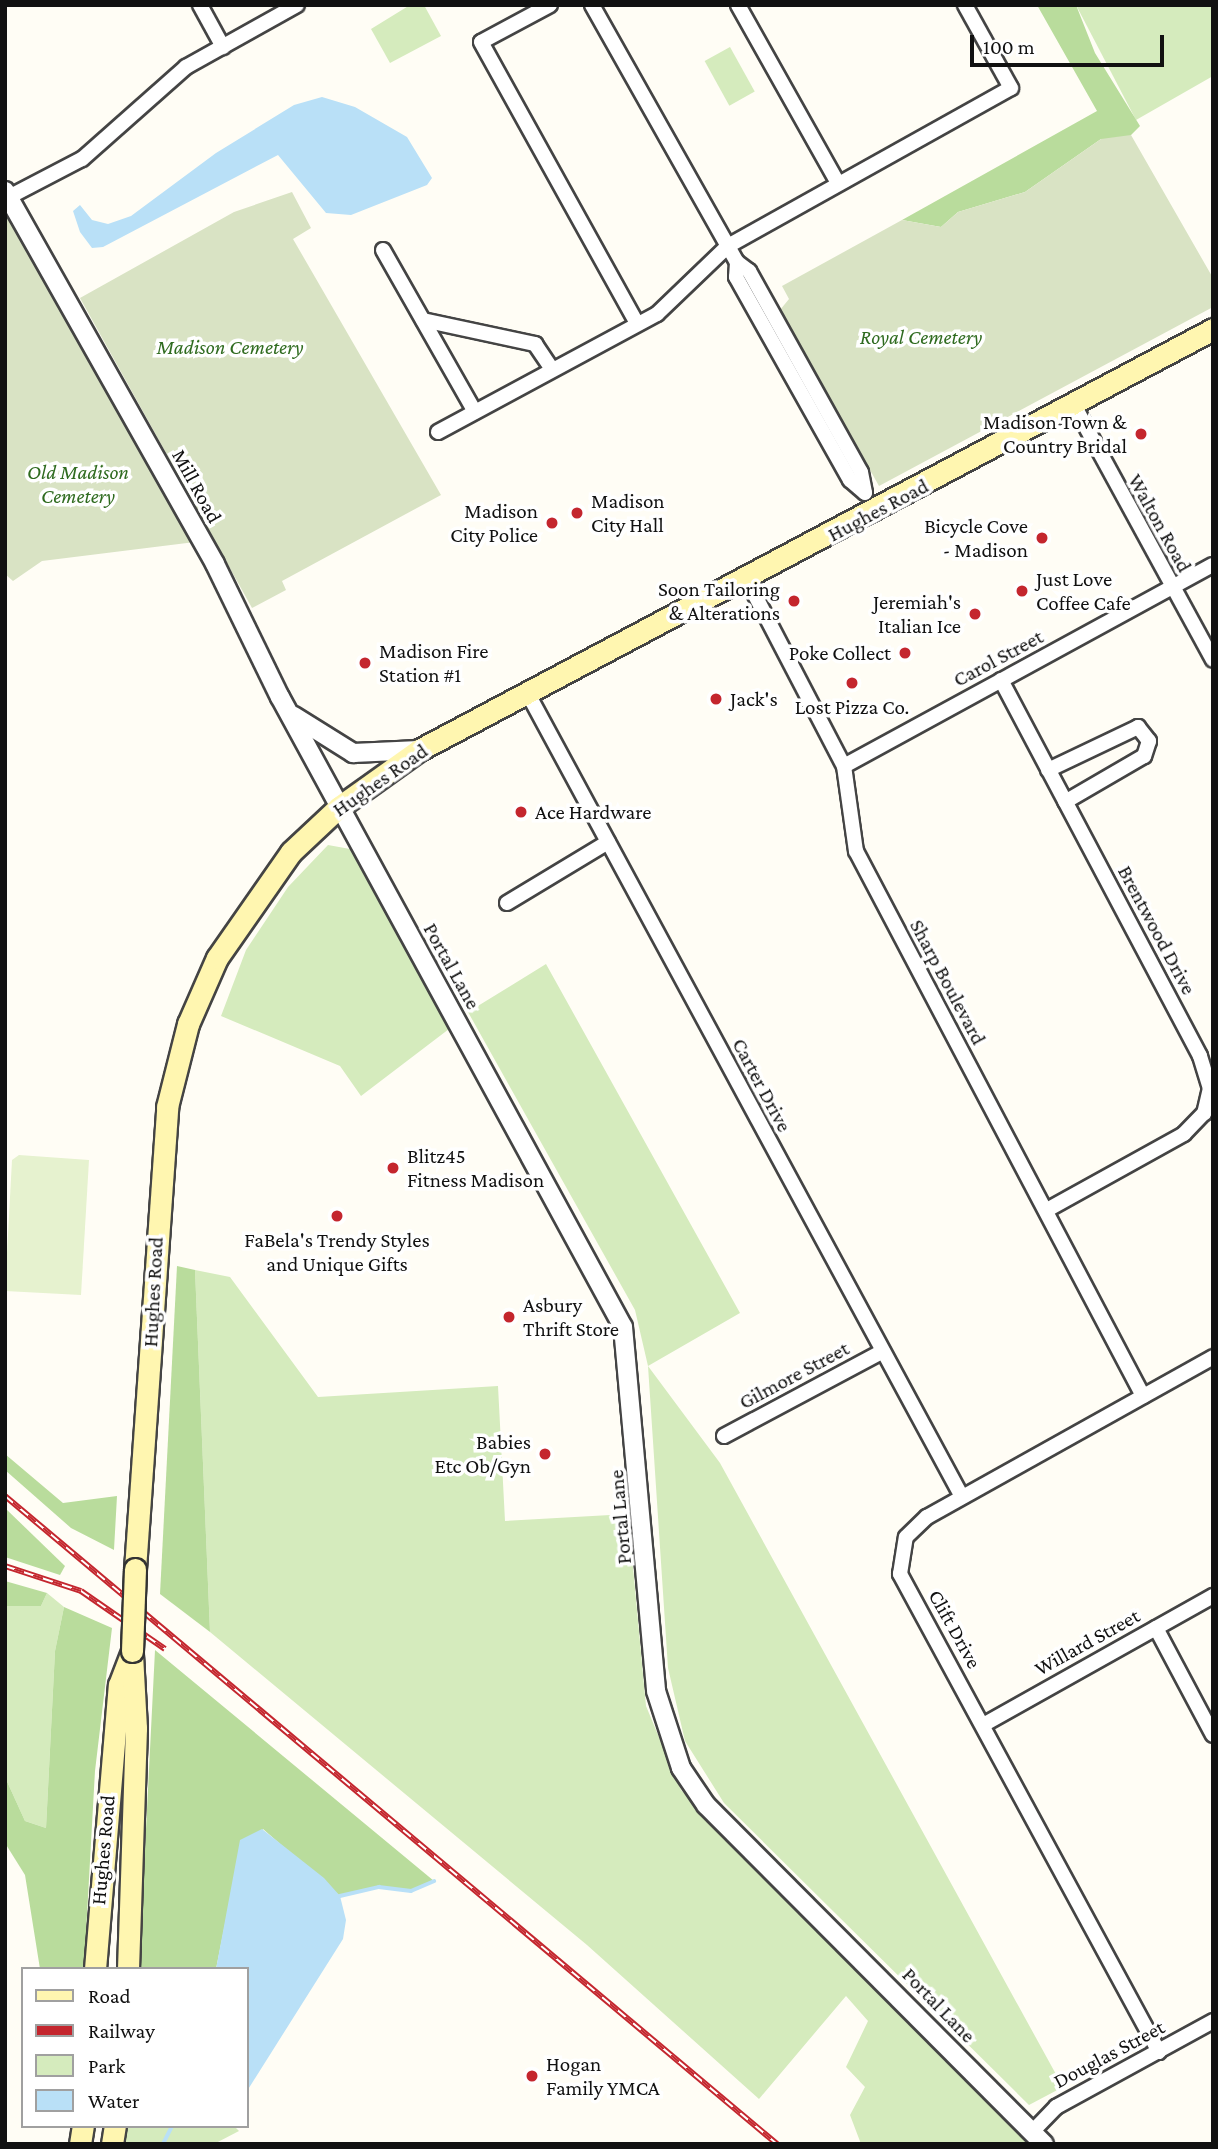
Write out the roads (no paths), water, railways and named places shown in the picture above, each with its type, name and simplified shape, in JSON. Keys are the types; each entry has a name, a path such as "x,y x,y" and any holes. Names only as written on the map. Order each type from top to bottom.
{"main road":[{"name":"Hughes Road","path":"128,1967 137,1700 132,1651 135,1569 160,1160 172,1087 197,998 242,915 291,852 339,807 419,750 877,512 1213,329"},
{"name":"Hughes Road","path":"95,1967 119,1685 132,1651"}],"street":[{"path":"200,5 223,47"},
{"path":"6,195 82,159 186,67 297,5"},
{"path":"550,5 481,43 637,324"},
{"path":"592,5 737,262 736,277 786,352 850,480 865,493 877,512"},
{"path":"738,5 838,183"},
{"path":"438,432 657,314 728,246 1011,88 965,5"},
{"name":"Mill Road","path":"6,195 215,564 288,712 339,807"},
{"path":"383,250 475,412"},
{"path":"423,320 535,344 552,369"},
{"name":"Walton Road","path":"1074,405 1213,660"},
{"name":"Carol Street","path":"844,766 1213,565"},
{"name":"Sharp Boulevard","path":"746,578 844,766 856,851 1143,1396"},
{"name":"Brentwood Drive","path":"1001,680 1200,1056 1210,1088 1204,1113 1184,1134 1047,1210"},
{"name":"Carter Drive","path":"527,692 962,1497"},
{"path":"288,712 353,753 419,750"},
{"path":"1048,770 1138,727 1149,741 1144,756 1065,802"},
{"name":"Portal Lane","path":"339,807 623,1327 656,1690 681,1768 706,1805 1038,2138"},
{"path":"507,903 608,842"},
{"name":"Gilmore Street","path":"724,1436 883,1351"},
{"name":"Clift Drive","path":"1159,2052 900,1574 906,1537 962,1497 1213,1357"},
{"name":"Willard Street","path":"983,1724 1213,1596"},
{"path":"1156,1628 1213,1735"},
{"name":"Douglas Street","path":"1038,2138 1056,2107 1213,2021"}],"water":[{"path":"322,97 355,107 407,137 432,178 427,185 351,215 326,213 278,155 103,247 92,248 80,232 73,211 80,205 92,220 108,224 131,216 216,153 294,105"},
{"path":"262,1829 324,1878 340,1896 346,1920 343,1939 248,2089 248,1967 216,1967 240,1840"}],"waterway":[{"path":"340,1896 379,1887 411,1891 434,1881"},
{"path":"163,2144 171,2128"}],"railway":[{"path":"5,1496 777,2144"},
{"path":"5,1566 81,1591 165,1649"}],"place":[{"name":"Madison Town & Country Bridal","path":"1141,434"},
{"name":"Madison City Hall","path":"577,513"},
{"name":"Madison City Police","path":"552,523"},
{"name":"Bicycle Cove - Madison","path":"1042,538"},
{"name":"Just Love Coffee Cafe","path":"1022,591"},
{"name":"Soon Tailoring & Alterations","path":"794,601"},
{"name":"Jeremiah's Italian Ice","path":"975,614"},
{"name":"Poke Collect","path":"905,653"},
{"name":"Madison Fire Station #1","path":"365,663"},
{"name":"Lost Pizza Co.","path":"852,683"},
{"name":"Jack's","path":"716,699"},
{"name":"Ace Hardware","path":"521,812"},
{"name":"Blitz45 Fitness Madison","path":"393,1168"},
{"name":"FaBela's Trendy Styles and Unique Gifts","path":"337,1216"},
{"name":"Asbury Thrift Store","path":"509,1317"},
{"name":"Babies Etc Ob/Gyn","path":"545,1454"},
{"name":"Hogan Family YMCA","path":"532,2076"}],"park label":[{"name":"Royal Cemetery","path":"921,337"},
{"name":"Madison Cemetery","path":"230,347"},
{"name":"Old Madison Cemetery","path":"78,484"}]}
